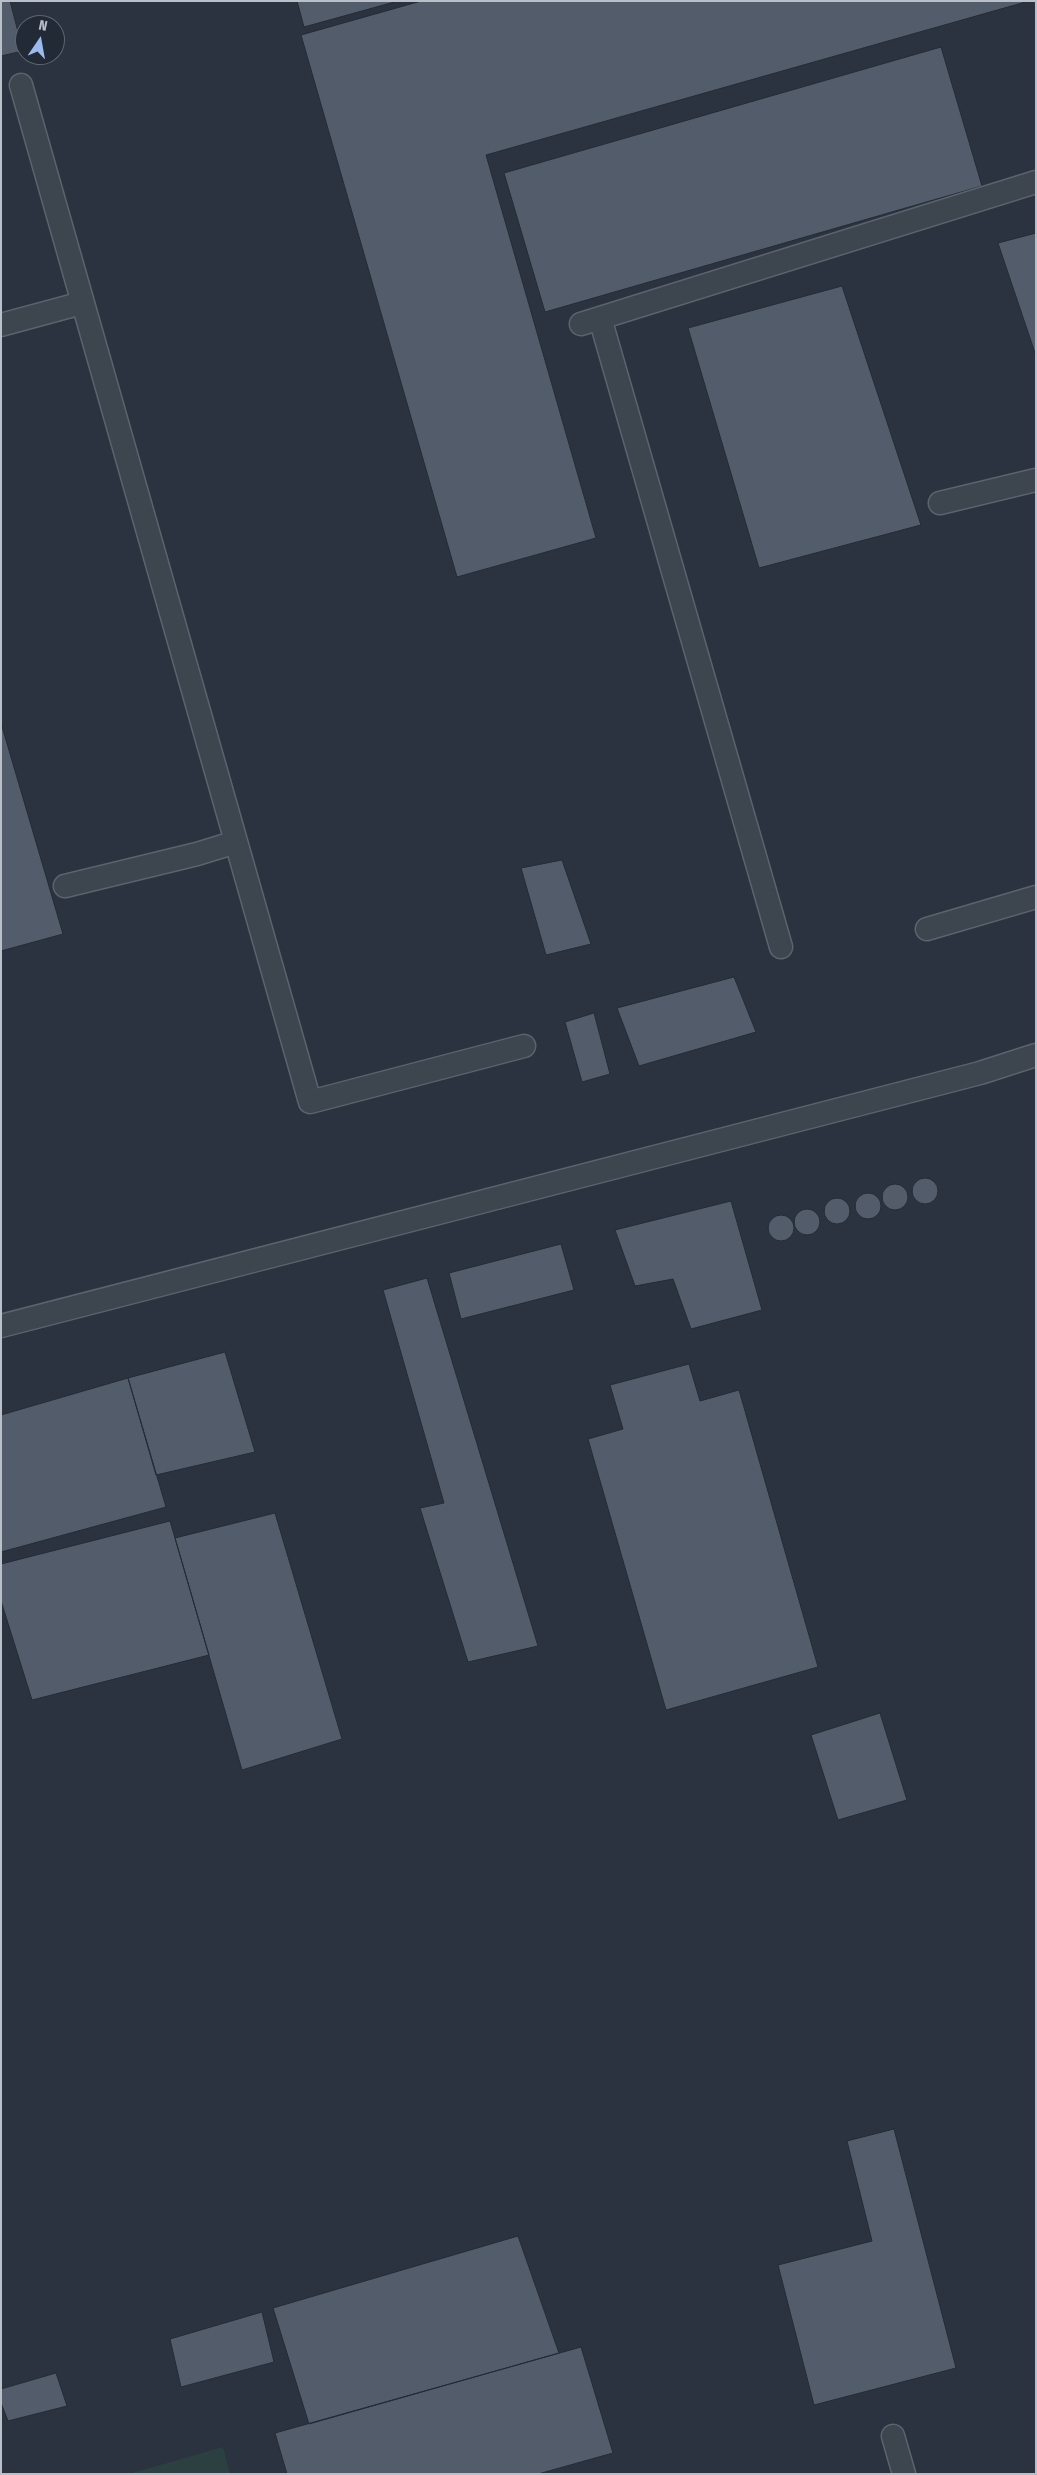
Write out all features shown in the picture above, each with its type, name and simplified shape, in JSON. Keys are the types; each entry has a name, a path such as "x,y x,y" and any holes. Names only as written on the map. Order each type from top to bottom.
{"lane":[{"path":"20,86 310,1102 524,1046"},
{"path":"781,947 590,321 1036,182"},
{"path":"1,325 82,303"},
{"path":"940,503 1036,480"},
{"path":"65,886 197,854 236,842"},
{"path":"927,929 1036,896"},
{"path":"1,1326 980,1073 1036,1055"},
{"path":"893,2436 904,2474"}],"shaded area":[{"path":"223,2447 230,2474 129,2474"}],"building":[{"path":"1,1 10,1 15,20 15,53 1,56"},
{"path":"297,1 398,1 304,27"},
{"path":"421,1 1029,1 486,155 596,538 457,577 301,35"},
{"path":"941,47 982,186 545,312 504,173"},
{"path":"1036,233 1036,356 998,243"},
{"path":"842,286 921,525 759,568 688,328"},
{"path":"1,723 63,934 1,951"},
{"path":"562,860 591,944 546,955 521,868"},
{"path":"734,977 756,1032 639,1066 617,1008"},
{"path":"594,1013 610,1074 582,1082 565,1022"},
{"path":"925,1178 934,1182 938,1191 934,1200 925,1204 916,1200 912,1191 916,1182"},
{"path":"895,1184 904,1188 908,1197 904,1206 895,1210 886,1206 882,1197 886,1188"},
{"path":"868,1193 877,1197 881,1206 877,1215 868,1219 859,1215 855,1206 859,1197"},
{"path":"837,1198 846,1202 850,1211 846,1220 837,1224 828,1220 824,1211 828,1202"},
{"path":"731,1201 762,1310 691,1329 673,1279 635,1286 615,1230"},
{"path":"807,1209 816,1213 820,1222 816,1231 807,1235 798,1231 794,1222 798,1213"},
{"path":"781,1215 790,1219 794,1228 790,1237 781,1241 772,1237 768,1228 772,1219"},
{"path":"561,1244 574,1290 461,1319 449,1273"},
{"path":"427,1278 538,1646 468,1662 420,1508 444,1503 383,1290"},
{"path":"225,1352 255,1452 156,1475 128,1378"},
{"path":"689,1364 700,1401 739,1390 818,1667 666,1710 588,1439 623,1429 610,1385"},
{"path":"128,1378 166,1507 1,1552 1,1415"},
{"path":"275,1513 342,1739 242,1770 175,1538"},
{"path":"170,1521 209,1655 32,1700 1,1601 1,1564"},
{"path":"880,1713 907,1800 838,1820 811,1735"},
{"path":"894,2129 956,2368 814,2405 778,2265 872,2241 847,2141"},
{"path":"518,2236 559,2353 309,2424 273,2308"},
{"path":"262,2312 274,2362 181,2387 170,2339"},
{"path":"581,2347 613,2453 538,2474 287,2474 275,2433"},
{"path":"56,2373 67,2406 8,2421 1,2403 1,2389"}]}
